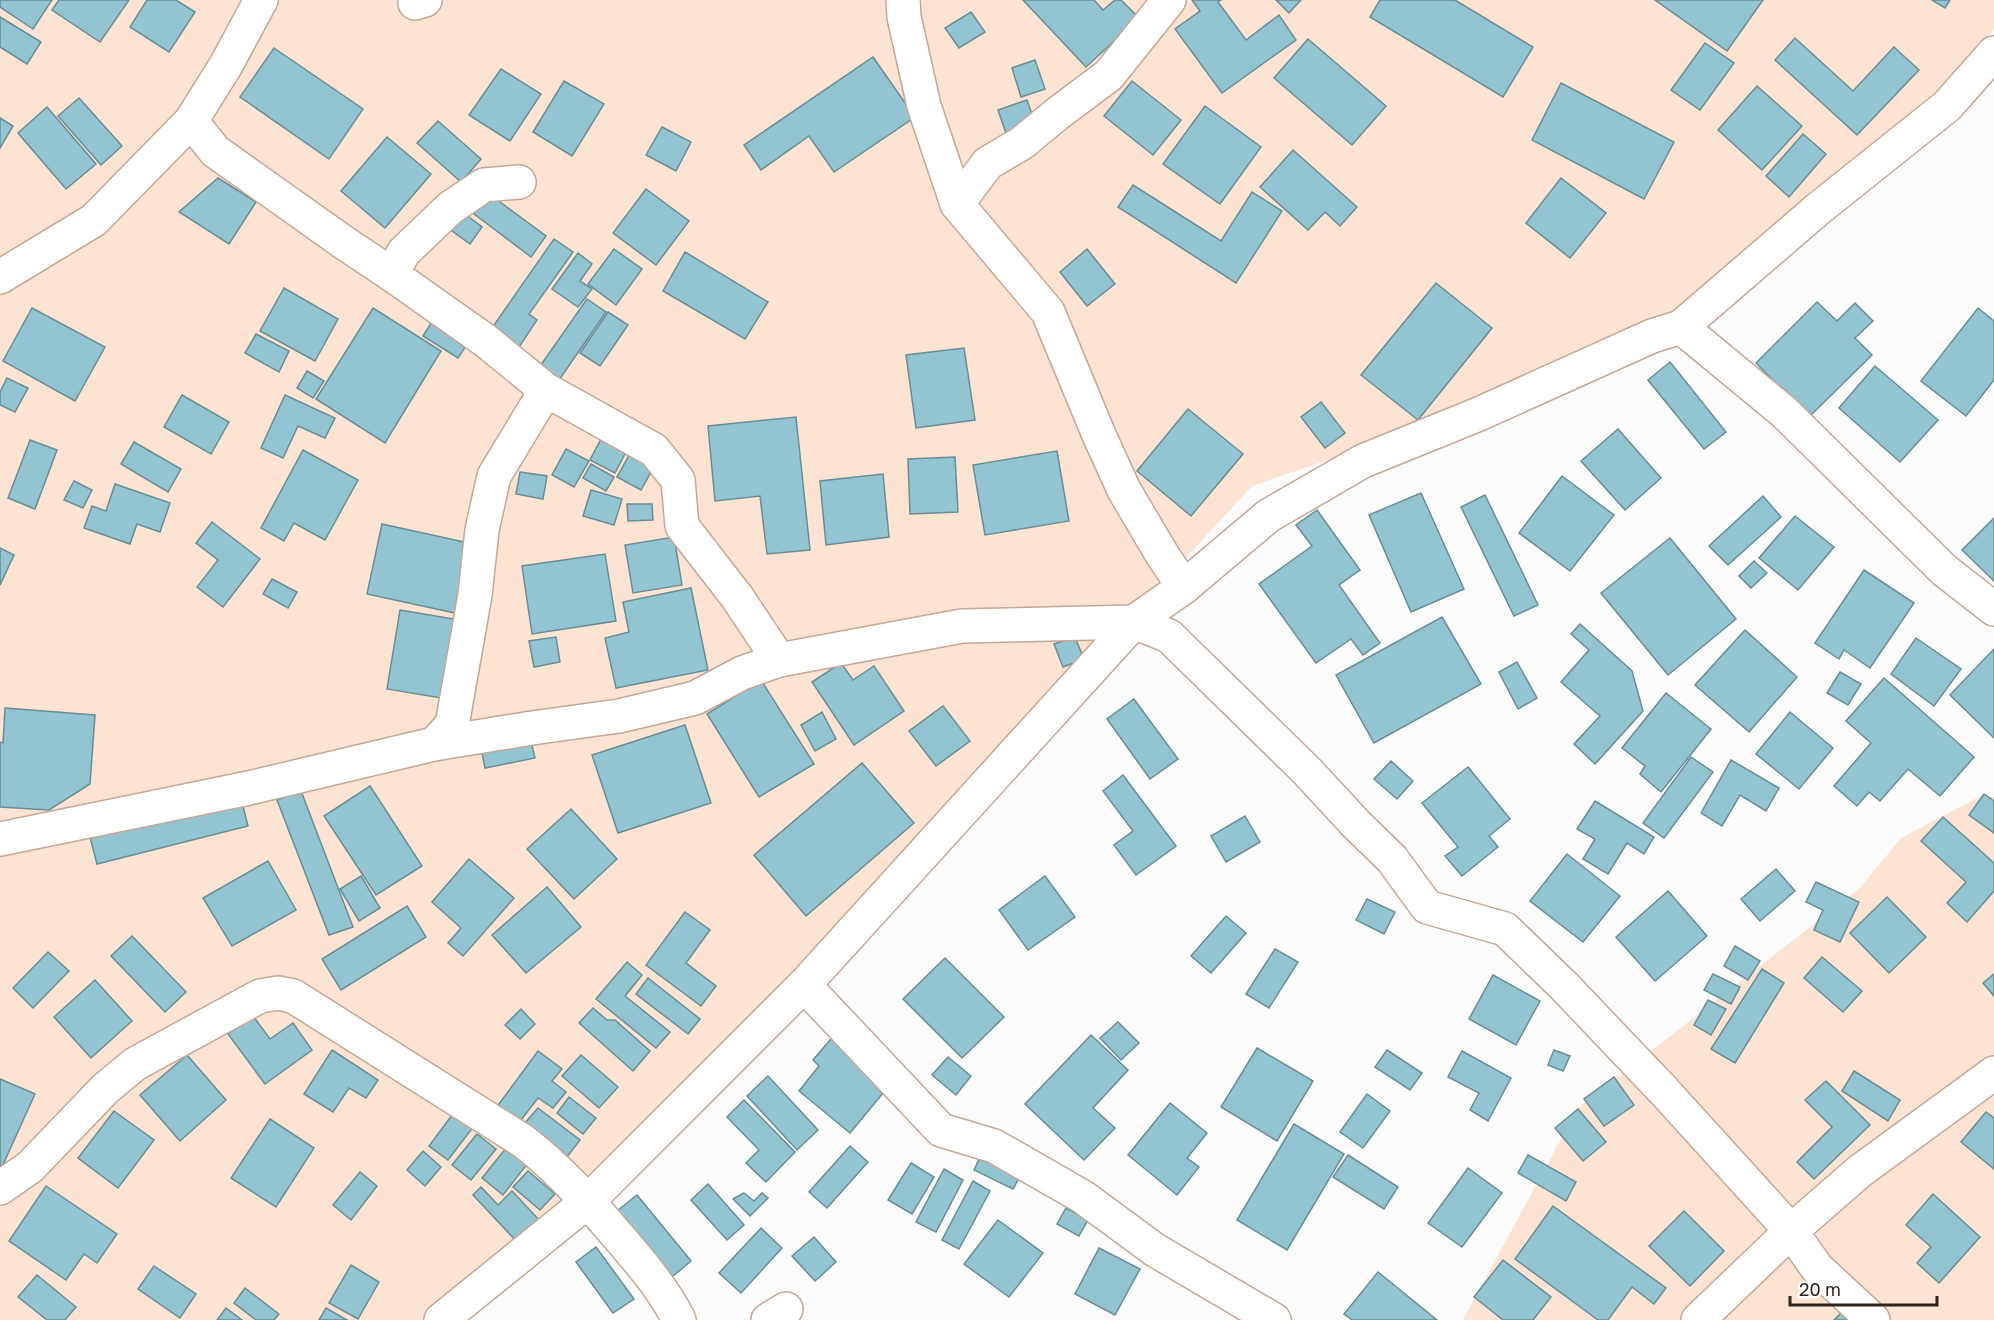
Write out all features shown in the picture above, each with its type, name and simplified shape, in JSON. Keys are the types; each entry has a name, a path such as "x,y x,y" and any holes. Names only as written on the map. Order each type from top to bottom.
{"street":[{"path":"0,278 94,220 191,121 226,65 261,0"},
{"path":"903,0 904,17 924,106 957,204 1048,312 1124,490 1184,587"},
{"path":"957,204 988,163 1023,143 1109,75 1169,0"},
{"path":"441,1320 588,1201 804,985 1134,622 1184,587 1268,516 1363,461 1479,414 1652,336 1681,327 1818,209 1947,106 1994,53"},
{"path":"191,121 215,151 486,341 546,390 654,450 678,480 682,526 737,597 779,660"},
{"path":"391,274 404,252 450,208 484,185 519,182"},
{"path":"1681,327 1784,412 1944,570 1994,609"},
{"path":"434,744 452,725 475,595 482,530 494,476 546,390"},
{"path":"0,839 237,790 434,744 619,717 695,698 742,673 779,660 962,626 1134,622 1169,636 1308,772 1392,859 1427,907 1504,929 1564,986 1657,1083 1791,1231 1817,1268 1873,1320"},
{"path":"804,985 941,1130 994,1146 1083,1197 1155,1250 1274,1320"},
{"path":"0,1188 30,1167 105,1089 135,1064 260,996 278,993 293,996 540,1154 588,1201 654,1278 669,1299 679,1320"},
{"path":"1698,1320 1791,1231 1860,1171 1994,1073"}],"shaded area":[{"path":"0,0 1994,0 1994,29 1945,83 1797,213 1676,310 1493,395 1346,454 1252,486 1096,655 681,1088 520,1241 423,1320 0,1320"},
{"path":"1994,797 1994,1320 1463,1320 1578,1108 1860,888 1901,838 1977,798"}],"building":[{"path":"0,0 52,0 33,29 0,7"},
{"path":"59,0 129,0 100,42 52,10"},
{"path":"147,0 176,0 195,12 169,52 130,27"},
{"path":"1023,0 1094,0 1103,10 1115,0 1121,0 1139,18 1086,67"},
{"path":"1192,0 1221,0 1218,2 1246,40 1279,15 1296,40 1222,93 1175,29 1200,11"},
{"path":"1276,0 1301,0 1289,13"},
{"path":"1380,0 1455,0 1533,47 1503,97 1370,17"},
{"path":"1655,0 1763,0 1727,51"},
{"path":"1932,0 1950,0 1945,8"},
{"path":"971,12 985,32 959,48 945,28"},
{"path":"0,17 41,42 27,64 0,47"},
{"path":"1795,38 1853,91 1894,47 1919,70 1857,135 1775,60"},
{"path":"1308,39 1386,106 1352,145 1274,78"},
{"path":"1705,43 1734,63 1700,110 1671,90"},
{"path":"274,48 363,109 329,159 240,97"},
{"path":"873,57 915,117 834,172 809,136 761,170 744,145"},
{"path":"1035,60 1045,89 1021,97 1012,68"},
{"path":"501,69 541,94 510,141 469,115"},
{"path":"564,81 604,104 572,156 533,132"},
{"path":"1132,81 1181,120 1153,155 1104,116"},
{"path":"1561,83 1674,142 1644,199 1532,140"},
{"path":"1757,86 1802,126 1762,170 1718,130"},
{"path":"79,98 122,146 101,165 58,116"},
{"path":"1027,100 1035,123 1006,133 998,110"},
{"path":"1205,106 1261,147 1220,204 1163,164"},
{"path":"47,107 96,164 66,189 18,133"},
{"path":"0,118 13,126 0,148"},
{"path":"438,121 481,159 461,182 417,143"},
{"path":"662,127 691,142 676,171 646,155"},
{"path":"1803,134 1826,154 1789,197 1766,176"},
{"path":"387,137 431,174 385,228 341,191"},
{"path":"1293,150 1357,207 1340,226 1325,212 1308,230 1260,187"},
{"path":"218,178 256,202 229,244 179,212"},
{"path":"1561,178 1606,213 1570,258 1526,223"},
{"path":"1133,185 1221,241 1252,192 1282,211 1236,283 1118,207"},
{"path":"646,189 689,221 656,265 613,233"},
{"path":"488,193 546,236 531,257 473,213"},
{"path":"461,211 482,227 470,244 448,228"},
{"path":"554,239 573,252 529,314 537,320 519,347 492,328"},
{"path":"614,249 642,269 616,305 588,284"},
{"path":"1087,249 1115,284 1087,306 1060,272"},
{"path":"685,252 768,302 745,339 663,291"},
{"path":"578,253 592,264 580,281 592,289 578,307 552,289"},
{"path":"1436,283 1492,328 1418,420 1361,375"},
{"path":"284,288 338,319 315,361 260,331"},
{"path":"587,299 606,312 557,383 538,369"},
{"path":"1817,302 1837,321 1855,303 1873,321 1855,338 1872,355 1809,417 1756,363"},
{"path":"32,308 105,347 75,401 3,361"},
{"path":"373,308 441,351 385,443 316,399"},
{"path":"1978,308 1994,321 1994,380 1966,416 1921,381"},
{"path":"608,312 628,325 600,366 580,353"},
{"path":"436,315 472,337 458,358 423,336"},
{"path":"256,334 289,351 279,372 245,353"},
{"path":"964,348 975,420 916,428 906,355"},
{"path":"1670,362 1726,432 1704,449 1648,380"},
{"path":"1875,366 1938,420 1900,462 1839,408"},
{"path":"307,371 324,381 313,398 297,388"},
{"path":"7,378 28,388 15,412 0,405 0,392"},
{"path":"182,395 229,422 211,454 164,427"},
{"path":"285,395 335,418 325,438 298,426 283,458 261,448"},
{"path":"1321,402 1345,433 1325,448 1301,417"},
{"path":"1188,409 1243,454 1191,516 1137,471"},
{"path":"796,417 810,550 767,554 760,496 715,501 708,426"},
{"path":"1618,429 1661,478 1625,510 1581,461"},
{"path":"603,435 628,448 615,473 590,460"},
{"path":"30,440 57,450 35,509 8,498"},
{"path":"134,442 181,469 168,492 121,464"},
{"path":"566,449 589,461 574,487 552,475"},
{"path":"303,450 358,480 325,540 294,523 284,541 261,528"},
{"path":"632,450 656,463 641,490 617,477"},
{"path":"1057,451 1069,521 985,535 973,465"},
{"path":"955,457 958,512 910,514 908,459"},
{"path":"591,464 614,477 606,491 583,478"},
{"path":"520,472 547,476 543,499 516,494"},
{"path":"883,474 889,537 826,545 820,481"},
{"path":"1562,476 1614,515 1570,571 1519,533"},
{"path":"74,481 92,490 83,508 64,500"},
{"path":"115,484 170,503 160,532 137,524 130,544 84,528 92,506 106,511"},
{"path":"591,490 622,499 614,525 583,516"},
{"path":"1421,493 1464,589 1411,612 1369,515"},
{"path":"1485,495 1538,605 1514,616 1461,507"},
{"path":"1763,496 1781,517 1728,565 1709,546"},
{"path":"627,504 652,504 653,520 628,521"},
{"path":"1317,510 1360,570 1339,585 1380,643 1363,655 1351,639 1316,663 1259,584 1312,546 1296,525"},
{"path":"1795,516 1834,547 1798,590 1759,558"},
{"path":"1994,518 1994,581 1962,550"},
{"path":"212,522 260,559 223,607 197,587 218,560 196,543"},
{"path":"382,524 469,543 455,613 367,594"},
{"path":"674,537 682,585 633,593 625,545"},
{"path":"1670,538 1736,619 1668,675 1601,593"},
{"path":"0,548 14,555 0,585"},
{"path":"605,554 616,621 532,634 522,566"},
{"path":"1754,561 1767,573 1751,588 1739,576"},
{"path":"1864,570 1914,603 1870,668 1844,650 1839,659 1815,643"},
{"path":"272,579 297,592 288,608 263,594"},
{"path":"691,588 708,670 616,688 605,638 629,632 623,602"},
{"path":"400,610 466,621 453,700 387,689"},
{"path":"1442,617 1481,684 1374,743 1336,675"},
{"path":"1580,624 1632,671 1643,711 1595,764 1574,744 1600,716 1561,682 1589,650 1571,634"},
{"path":"1745,630 1797,677 1749,732 1695,685"},
{"path":"556,637 560,662 534,667 529,641"},
{"path":"1075,637 1084,659 1063,667 1054,644"},
{"path":"1916,638 1961,669 1934,706 1891,674"},
{"path":"1994,649 1994,738 1950,695"},
{"path":"1517,662 1537,698 1518,709 1499,672"},
{"path":"841,663 853,680 874,666 904,711 854,745 812,682"},
{"path":"1840,672 1861,684 1848,705 1827,693"},
{"path":"1884,678 1974,757 1940,796 1908,769 1880,801 1869,792 1857,806 1834,786 1871,743 1846,721"},
{"path":"761,680 814,764 759,797 707,714"},
{"path":"1666,693 1711,729 1661,792 1640,774 1645,766 1622,748"},
{"path":"1134,699 1178,759 1150,779 1107,719"},
{"path":"943,706 970,741 936,766 909,731"},
{"path":"5,708 95,715 90,784 49,810 0,807 0,742 3,743"},
{"path":"822,712 836,739 815,751 801,725"},
{"path":"1790,712 1833,748 1799,789 1756,754"},
{"path":"685,725 711,803 618,833 592,755"},
{"path":"530,737 535,758 485,768 481,748"},
{"path":"1691,757 1713,772 1664,838 1643,823"},
{"path":"1731,760 1779,788 1766,811 1740,795 1722,826 1701,813"},
{"path":"1391,761 1413,781 1397,799 1374,779"},
{"path":"862,763 914,823 806,916 754,855"},
{"path":"1468,767 1510,819 1489,836 1498,847 1462,876 1445,856 1458,847 1422,803"},
{"path":"1123,775 1176,846 1136,875 1114,845 1133,831 1103,791"},
{"path":"370,786 422,866 376,895 324,816"},
{"path":"301,791 353,927 329,935 277,800"},
{"path":"1984,794 1994,801 1994,833 1969,815"},
{"path":"241,798 248,826 97,864 90,837"},
{"path":"1595,801 1654,837 1644,854 1627,843 1608,874 1583,859 1595,839 1577,829"},
{"path":"571,809 617,859 574,899 527,849"},
{"path":"1245,816 1260,842 1226,862 1211,836"},
{"path":"1943,817 1994,863 1994,891 1967,922 1947,903 1966,882 1921,841"},
{"path":"1567,854 1620,896 1583,942 1530,901"},
{"path":"469,859 514,898 463,956 448,943 461,928 432,902"},
{"path":"268,861 296,910 232,946 203,898"},
{"path":"1776,869 1795,891 1760,921 1741,899"},
{"path":"361,876 380,908 359,921 340,889"},
{"path":"1045,876 1075,917 1028,950 999,910"},
{"path":"1816,882 1859,902 1840,942 1814,930 1823,910 1806,902"},
{"path":"547,887 581,927 526,973 492,935"},
{"path":"1668,891 1707,936 1655,981 1616,937"},
{"path":"1887,897 1926,937 1889,973 1850,933"},
{"path":"1367,899 1395,912 1384,934 1356,920"},
{"path":"407,906 426,937 341,990 322,959"},
{"path":"685,912 710,930 686,963 716,986 701,1006 646,965"},
{"path":"1226,916 1246,933 1211,973 1191,956"},
{"path":"132,936 186,992 165,1012 111,956"},
{"path":"1735,946 1760,961 1748,980 1724,966"},
{"path":"1275,949 1298,962 1269,1008 1246,994"},
{"path":"48,952 69,971 33,1008 13,988"},
{"path":"1822,957 1862,991 1843,1012 1804,978"},
{"path":"945,958 1004,1017 962,1058 903,999"},
{"path":"627,962 642,975 625,996 670,1032 656,1048 596,999"},
{"path":"1762,969 1784,983 1735,1063 1711,1049"},
{"path":"1713,974 1740,987 1731,1004 1704,990"},
{"path":"1994,974 1994,996 1983,983"},
{"path":"1493,975 1540,1001 1516,1045 1469,1019"},
{"path":"648,978 700,1019 688,1034 636,994"},
{"path":"95,980 132,1021 91,1058 54,1017"},
{"path":"1708,1000 1726,1009 1711,1035 1694,1025"},
{"path":"593,1008 607,1020 615,1020 650,1051 633,1071 579,1023"},
{"path":"521,1009 535,1024 520,1039 505,1025"},
{"path":"253,1016 270,1039 293,1023 312,1050 265,1084 228,1034"},
{"path":"1118,1022 1139,1043 1121,1060 1100,1038"},
{"path":"836,1033 893,1081 850,1133 799,1091 819,1066 813,1060"},
{"path":"1091,1035 1128,1070 1093,1108 1115,1128 1084,1160 1025,1104"},
{"path":"1257,1048 1313,1081 1277,1141 1221,1107"},
{"path":"332,1050 378,1080 366,1098 349,1088 333,1112 304,1094"},
{"path":"1387,1050 1422,1073 1410,1090 1375,1067"},
{"path":"1554,1050 1570,1056 1563,1071 1548,1065"},
{"path":"538,1051 562,1069 552,1081 566,1092 553,1108 538,1098 518,1124 496,1108"},
{"path":"1462,1051 1511,1078 1488,1121 1470,1110 1479,1093 1448,1077"},
{"path":"187,1055 226,1100 180,1141 140,1095"},
{"path":"581,1055 618,1087 599,1108 562,1076"},
{"path":"948,1057 971,1076 956,1095 932,1075"},
{"path":"1854,1071 1900,1100 1888,1121 1842,1091"},
{"path":"768,1076 818,1130 797,1150 747,1096"},
{"path":"1614,1077 1634,1105 1604,1126 1584,1099"},
{"path":"0,1079 35,1094 2,1167 0,1166"},
{"path":"1826,1081 1870,1125 1814,1179 1797,1162 1832,1127 1805,1100"},
{"path":"1367,1094 1390,1111 1363,1148 1340,1132"},
{"path":"569,1097 596,1118 583,1134 557,1113"},
{"path":"744,1100 795,1152 766,1182 746,1163 759,1150 727,1117"},
{"path":"1170,1103 1207,1133 1187,1158 1199,1167 1177,1195 1128,1155"},
{"path":"538,1108 580,1140 567,1157 525,1123"},
{"path":"1578,1109 1606,1142 1583,1161 1555,1128"},
{"path":"114,1111 154,1140 118,1188 78,1158"},
{"path":"455,1111 474,1126 448,1160 429,1146"},
{"path":"1986,1112 1994,1118 1994,1169 1961,1142"},
{"path":"270,1119 314,1148 276,1207 231,1178"},
{"path":"1294,1124 1344,1154 1287,1250 1237,1220"},
{"path":"477,1134 496,1149 471,1180 452,1165"},
{"path":"850,1146 868,1162 827,1208 809,1192"},
{"path":"507,1147 528,1163 503,1195 482,1178"},
{"path":"984,1149 1024,1169 1013,1189 974,1170"},
{"path":"423,1151 441,1167 425,1186 407,1170"},
{"path":"1348,1155 1398,1187 1384,1209 1333,1177"},
{"path":"1528,1155 1576,1182 1566,1201 1518,1173"},
{"path":"911,1163 934,1177 912,1214 888,1200"},
{"path":"1468,1168 1502,1193 1462,1247 1428,1223"},
{"path":"944,1169 963,1180 936,1232 916,1222"},
{"path":"528,1171 555,1194 540,1210 513,1187"},
{"path":"360,1172 377,1186 351,1220 333,1205"},
{"path":"973,1181 990,1191 959,1249 942,1240"},
{"path":"708,1184 744,1225 727,1240 691,1200"},
{"path":"46,1186 117,1234 97,1263 84,1254 66,1280 9,1241"},
{"path":"481,1187 498,1205 512,1191 541,1222 519,1244 473,1195"},
{"path":"744,1193 754,1201 762,1193 768,1198 750,1216 733,1199"},
{"path":"1933,1194 1980,1237 1939,1283 1917,1263 1931,1247 1906,1225"},
{"path":"637,1195 691,1261 666,1282 612,1215"},
{"path":"1553,1206 1666,1288 1654,1304 1632,1287 1608,1320 1598,1320 1515,1259"},
{"path":"1066,1208 1088,1220 1079,1236 1057,1224"},
{"path":"1684,1211 1724,1251 1690,1286 1649,1246"},
{"path":"998,1220 1043,1253 1009,1297 964,1264"},
{"path":"761,1228 782,1248 741,1293 719,1273"},
{"path":"814,1237 836,1262 815,1281 792,1256"},
{"path":"596,1247 634,1299 613,1313 576,1262"},
{"path":"1099,1248 1140,1269 1115,1315 1075,1294"},
{"path":"1503,1260 1551,1297 1533,1320 1503,1320 1474,1297"},
{"path":"351,1265 379,1282 358,1319 329,1303"},
{"path":"154,1266 196,1294 180,1318 138,1289"},
{"path":"1378,1272 1437,1320 1352,1320 1344,1314"},
{"path":"37,1275 76,1307 65,1320 47,1320 18,1297"},
{"path":"245,1288 279,1314 274,1320 256,1320 234,1303"},
{"path":"226,1308 242,1320 217,1320"},
{"path":"326,1308 347,1320 319,1320"},
{"path":"1842,1312 1850,1320 1834,1320"}]}
